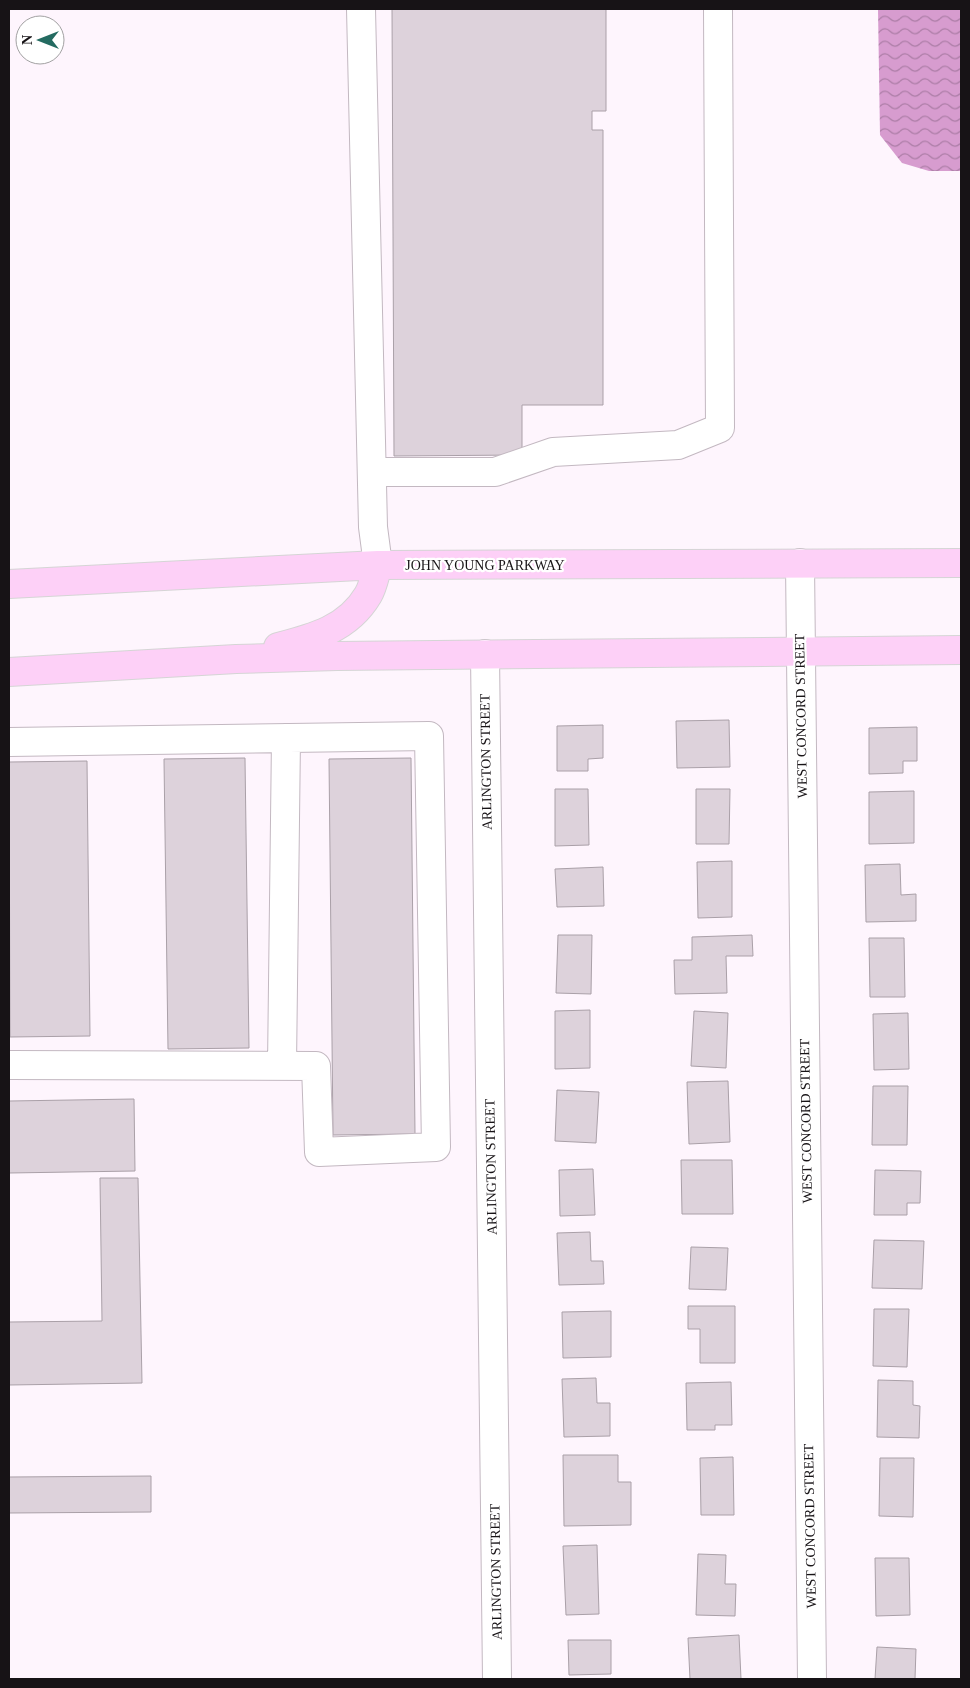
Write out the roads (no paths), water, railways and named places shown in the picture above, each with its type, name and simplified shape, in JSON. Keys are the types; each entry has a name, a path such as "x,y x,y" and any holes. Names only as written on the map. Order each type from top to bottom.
{"main road":[{"name":"JOHN YOUNG PARKWAY","path":"9,584 378,565 961,563"},
{"path":"236,659 318,636 350,618 369,594 378,565"},
{"path":"9,672 236,659 485,654 961,650"}],"street":[{"path":"361,9 373,527 378,565"},
{"path":"372,472 495,472 553,452 678,445 720,428 718,9"},
{"name":"WEST CONCORD STREET","path":"800,563 812,1679"},
{"name":"ARLINGTON STREET","path":"485,654 497,1679"},
{"path":"9,742 429,736 436,1147 319,1152 316,1066 9,1065"},
{"path":"282,1066 286,738"}],"water":[{"path":"878,9 961,9 961,171 929,171 902,163 880,135"}]}
